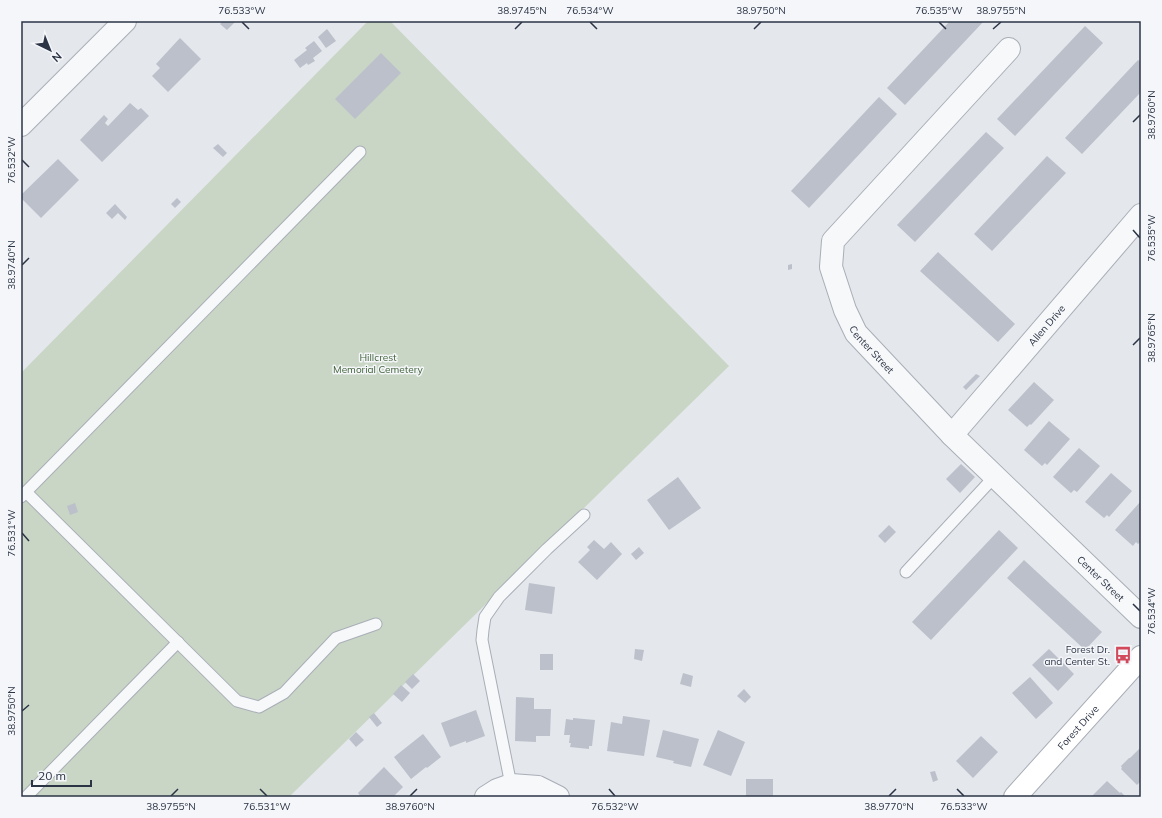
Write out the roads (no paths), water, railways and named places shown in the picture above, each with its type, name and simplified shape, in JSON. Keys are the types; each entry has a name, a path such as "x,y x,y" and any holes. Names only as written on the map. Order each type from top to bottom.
{"street":[{"path":"21,124 125,21"},
{"name":"Center Street","path":"1009,49 833,241 831,267 846,310 856,332 952,435 1141,617"},
{"name":"Allen Drive","path":"952,435 1141,215"},
{"name":"Forest Drive","path":"1015,797 1141,657"},
{"path":"486,797 497,790 511,785 538,787 558,797"}],"lane":[{"path":"360,152 24,495 178,642 237,701 259,707 284,694 336,638 376,624"},
{"path":"906,572 994,476"},
{"path":"511,785 482,640 485,617 499,596 584,515"},
{"path":"26,797 178,642"}],"place":[{"name":"Forest Dr. and Center St.","path":"1123,655"}],"park label":[{"name":"Hillcrest Memorial Cemetery","path":"378,362"}]}
